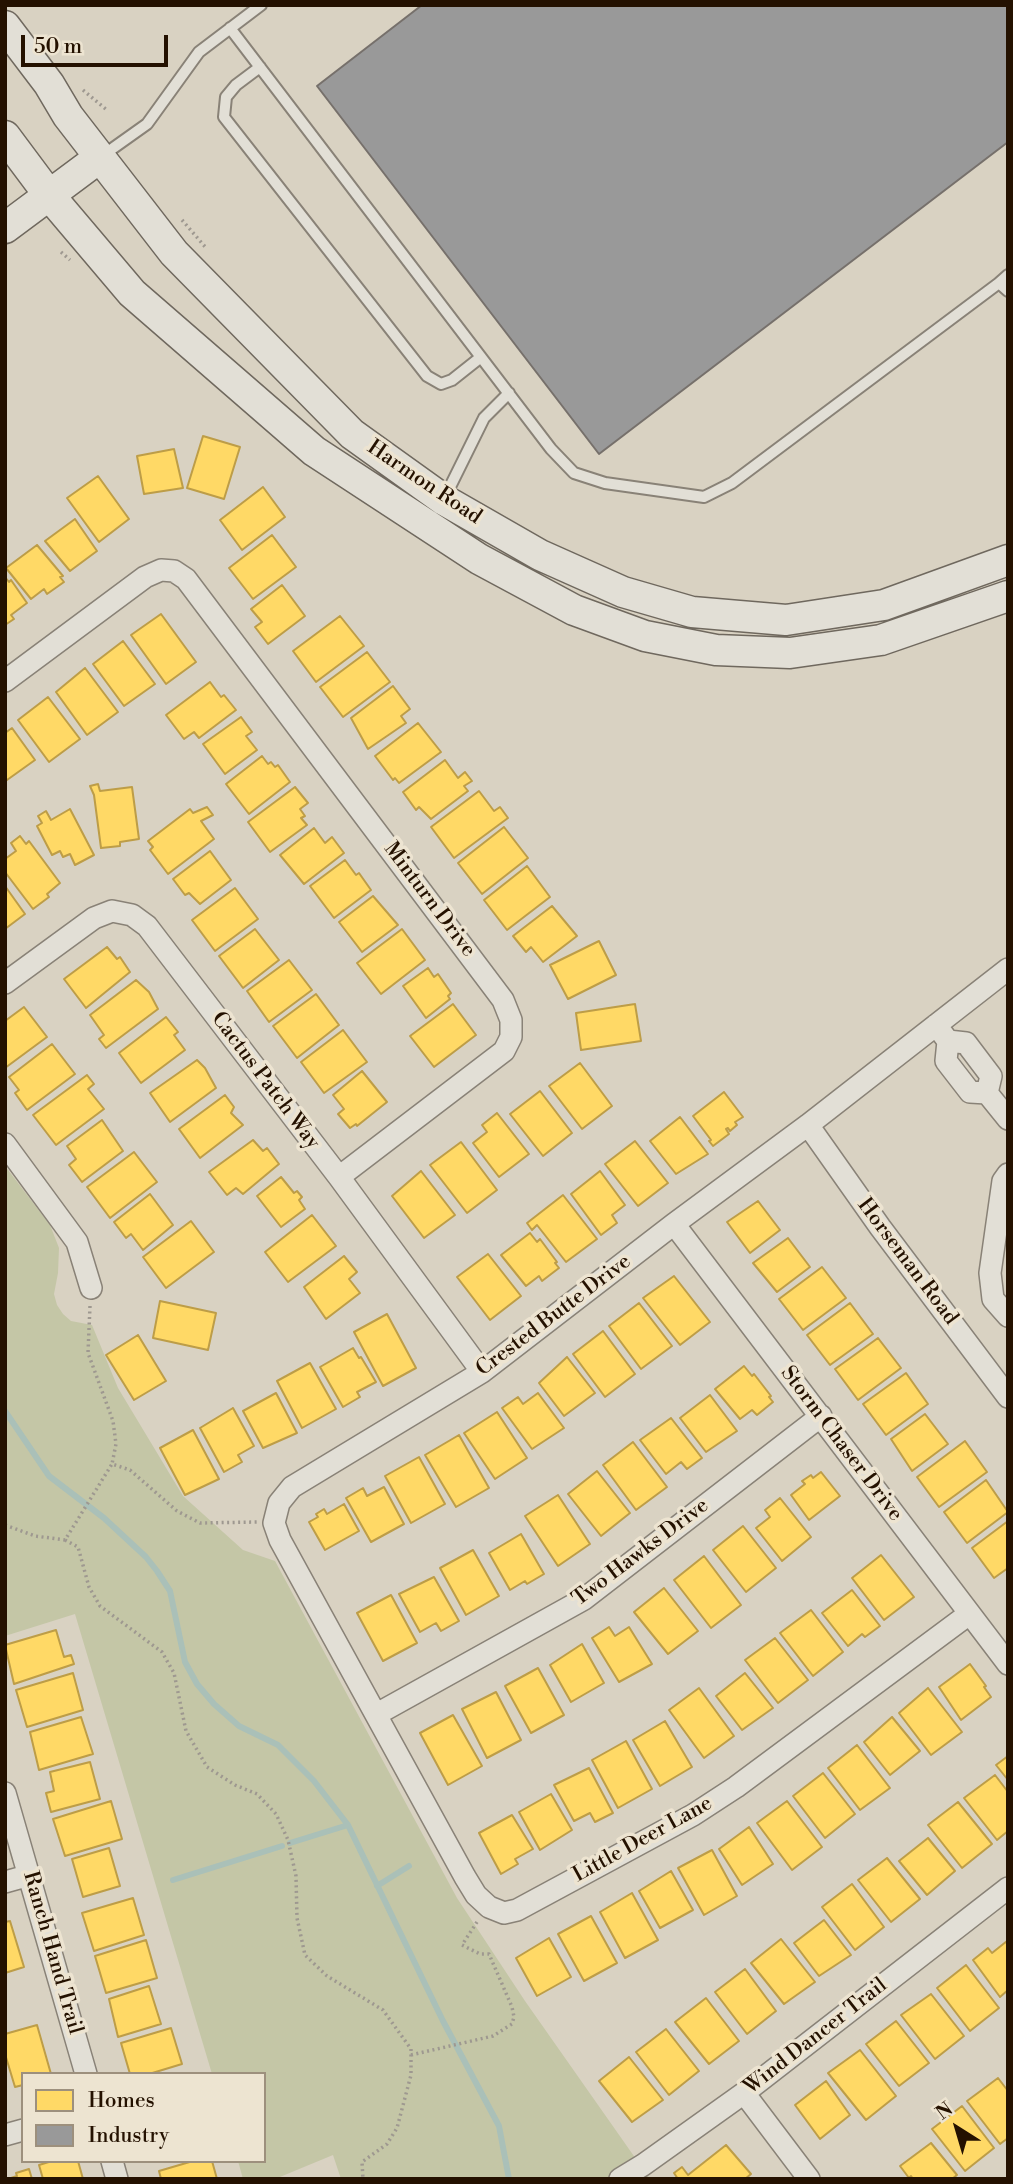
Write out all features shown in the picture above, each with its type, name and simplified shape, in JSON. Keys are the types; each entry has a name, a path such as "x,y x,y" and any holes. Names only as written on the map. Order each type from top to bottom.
{"street":[{"name":"Harmon Road","path":"5,26 49,84 68,116 99,158 174,253 352,434 436,513 480,559 574,610 645,636 716,650 789,653 881,639 1008,596"},
{"name":"Harmon Road","path":"5,136 49,195 142,302 314,451 436,513 623,592 692,612 786,620 884,605 1008,560"},
{"path":"5,228 99,158"},
{"name":"Minturn Drive","path":"5,681 145,577 161,570 174,571 186,579 197,592 503,1000 511,1020 511,1037 504,1051 339,1177"},
{"name":"Cactus Patch Way","path":"5,983 94,918 112,911 132,915 147,926 339,1177 482,1372"},
{"name":"Crested Butte Drive","path":"274,1523 279,1503 292,1487 482,1372 808,1125 942,1033 1008,968"},
{"path":"942,1033 966,1043 991,1076 987,1093 1008,1119"},
{"name":"Horseman Road","path":"808,1125 880,1227 1008,1397"},
{"path":"5,1144 78,1242 91,1288"},
{"path":"1008,1174 1003,1181 990,1273 993,1299 1008,1315"},
{"name":"Storm Chaser Drive","path":"674,1224 1008,1664"},
{"name":"Two Hawks Drive","path":"377,1714 584,1599 821,1416"},
{"path":"274,1523 280,1540 465,1877 476,1895 489,1907"},
{"name":"Little Deer Lane","path":"489,1907 504,1913 517,1910 693,1815 736,1787 969,1614"},
{"name":"Ranch Hand Trail","path":"5,1793 85,2072"},
{"path":"5,1882 30,1875"},
{"name":"Wind Dancer Trail","path":"620,2179 744,2093 1008,1888"},
{"path":"744,2093 809,2179"}],"lane":[{"path":"99,158 147,124 199,52 261,5"},
{"path":"230,28 551,449 574,473 605,483 704,497 732,483 1003,279 1008,291"},
{"path":"260,67 236,85 226,97 224,117 427,376 441,384 453,380 481,357"},
{"path":"436,513 484,418 509,393"}],"path":[{"path":"180,218 214,256"},
{"path":"65,1540 111,1464 116,1444 113,1421 88,1353 91,1288"},
{"path":"111,1464 130,1469 177,1511 200,1523 274,1523"},
{"path":"5,1525 35,1536 65,1540 78,1547 89,1587 100,1606 162,1652 174,1673 186,1731 207,1767 235,1785 257,1794 276,1814 288,1840 296,1876 297,1918 305,1955 327,1976 383,2010 411,2049 411,2075 397,2128 387,2144 362,2162 363,2179"},
{"path":"411,2054 494,2036 512,2024 512,2007 489,1954 480,1954 462,1945 489,1907"}],"green space":[{"path":"5,1166 50,1225 59,1248 54,1294 57,1305 71,1321 92,1325 118,1388 183,1496 243,1550 275,1561 457,1898 525,2001 650,2179 341,2179 333,2155 275,2179 243,2179 239,2163 266,2163 266,2072 211,2072 75,1614 5,1636"}],"building: Homes":[{"path":"203,436 240,447 224,499 187,488"},
{"path":"174,449 183,488 144,494 137,456"},
{"path":"98,476 129,519 99,542 67,498"},
{"path":"263,487 285,517 242,550 220,520"},
{"path":"75,519 97,551 70,571 45,541"},
{"path":"272,535 296,567 253,599 229,568"},
{"path":"37,545 63,576 60,577 64,582 47,594 44,589 31,599 6,568"},
{"path":"5,577 9,582 11,580 27,603 11,615 14,619 5,625"},
{"path":"282,585 305,616 268,644 255,627 262,622 251,609"},
{"path":"161,614 196,662 166,684 131,635"},
{"path":"340,616 364,646 316,682 293,651"},
{"path":"123,641 155,684 124,706 93,664"},
{"path":"367,652 390,682 343,717 320,687"},
{"path":"85,668 118,712 87,735 56,692"},
{"path":"210,682 221,697 224,695 236,710 199,738 194,732 184,739 166,715"},
{"path":"393,686 410,709 401,716 406,723 368,749 351,718"},
{"path":"48,697 80,739 49,762 18,720"},
{"path":"241,717 252,732 246,736 257,750 225,774 203,744"},
{"path":"418,723 441,752 399,783 395,778 393,780 375,756"},
{"path":"12,728 35,760 7,780 5,733"},
{"path":"262,756 268,764 271,762 275,767 278,765 290,782 249,814 226,784"},
{"path":"445,760 458,778 465,772 472,781 464,786 468,791 431,819 419,807 416,810 403,792"},
{"path":"98,784 100,791 132,787 139,839 120,842 120,846 101,848 94,795 90,786"},
{"path":"295,787 308,803 300,809 305,816 301,818 307,825 270,852 248,822"},
{"path":"479,791 494,811 500,807 508,818 454,858 431,827"},
{"path":"207,807 213,815 201,821 214,839 168,874 150,850 153,847 148,841 190,809 193,813"},
{"path":"70,809 94,855 75,865 70,854 63,857 60,851 52,855 37,826 42,823 38,816 46,811 51,820"},
{"path":"504,827 528,858 482,894 458,863"},
{"path":"314,828 325,843 332,837 344,853 304,884 280,855"},
{"path":"20,836 26,844 29,841 60,883 47,894 49,897 33,909 5,872 5,859 16,851 11,843"},
{"path":"210,851 231,880 200,904 189,893 185,895 173,879"},
{"path":"345,860 371,890 334,918 310,886"},
{"path":"527,866 550,897 507,930 484,900"},
{"path":"5,886 25,914 5,929"},
{"path":"235,888 258,919 215,951 192,920"},
{"path":"373,896 398,925 362,952 339,922"},
{"path":"552,906 577,936 543,962 531,947 526,952 513,936"},
{"path":"255,929 279,960 243,988 219,956"},
{"path":"402,929 425,960 381,994 357,963"},
{"path":"599,941 616,975 568,999 550,965"},
{"path":"107,947 117,959 120,957 130,972 86,1008 64,979"},
{"path":"289,960 312,990 269,1022 247,991"},
{"path":"428,968 434,977 438,974 451,993 448,996 450,999 426,1018 403,986"},
{"path":"136,980 149,992 158,1009 106,1048 99,1039 104,1035 90,1015"},
{"path":"316,994 339,1025 297,1058 273,1026"},
{"path":"453,1004 476,1035 434,1067 410,1036"},
{"path":"635,1004 641,1041 581,1050 576,1013"},
{"path":"24,1007 47,1037 5,1068 5,1021"},
{"path":"166,1017 178,1032 174,1035 185,1050 141,1083 119,1053"},
{"path":"343,1030 367,1062 324,1093 301,1062"},
{"path":"52,1044 75,1074 27,1110 15,1093 19,1090 9,1077"},
{"path":"197,1060 205,1068 216,1088 170,1122 150,1093"},
{"path":"580,1063 612,1106 582,1129 549,1086"},
{"path":"362,1071 387,1102 357,1126 356,1124 350,1128 338,1114 344,1109 333,1095"},
{"path":"87,1075 94,1084 88,1089 104,1109 56,1145 33,1115"},
{"path":"540,1091 572,1133 543,1156 510,1114"},
{"path":"724,1092 743,1117 735,1122 737,1125 730,1131 726,1129 729,1134 713,1146 693,1116"},
{"path":"225,1095 234,1107 231,1113 243,1125 200,1158 179,1129"},
{"path":"497,1113 529,1154 499,1177 473,1143 487,1132 482,1125"},
{"path":"680,1117 708,1154 676,1174 650,1141"},
{"path":"102,1120 123,1151 82,1182 69,1165 76,1159 67,1146"},
{"path":"253,1140 263,1151 267,1148 279,1164 243,1194 236,1188 227,1195 209,1172"},
{"path":"635,1141 668,1183 638,1206 605,1164"},
{"path":"461,1142 497,1190 467,1213 430,1165"},
{"path":"134,1152 157,1182 110,1218 87,1187"},
{"path":"421,1171 455,1215 424,1238 392,1196"},
{"path":"600,1171 625,1205 612,1215 617,1223 601,1235 571,1194"},
{"path":"281,1177 294,1193 297,1191 302,1197 299,1200 305,1209 281,1227 257,1196"},
{"path":"150,1194 173,1225 143,1250 131,1234 126,1238 114,1222"},
{"path":"563,1195 597,1239 566,1262 537,1225 532,1230 527,1223"},
{"path":"758,1201 780,1230 750,1253 727,1222"},
{"path":"312,1215 336,1246 288,1282 265,1252"},
{"path":"191,1221 214,1252 166,1288 143,1257"},
{"path":"530,1233 537,1242 540,1239 559,1268 542,1281 539,1276 526,1286 501,1255"},
{"path":"788,1238 810,1267 777,1292 753,1263"},
{"path":"488,1254 521,1296 490,1320 457,1277"},
{"path":"344,1256 357,1272 349,1279 360,1293 326,1319 304,1287"},
{"path":"822,1267 846,1298 803,1330 779,1299"},
{"path":"674,1276 710,1322 680,1345 643,1298"},
{"path":"160,1301 216,1313 208,1350 153,1338"},
{"path":"639,1303 672,1346 641,1369 609,1326"},
{"path":"850,1303 873,1334 830,1365 807,1335"},
{"path":"387,1314 416,1368 383,1386 354,1332"},
{"path":"603,1331 635,1374 605,1397 573,1354"},
{"path":"138,1335 166,1381 134,1400 106,1355"},
{"path":"878,1338 901,1368 858,1400 835,1369"},
{"path":"353,1348 376,1382 357,1392 360,1397 343,1407 320,1367"},
{"path":"567,1357 595,1393 564,1416 539,1383"},
{"path":"310,1363 336,1409 302,1428 277,1381"},
{"path":"744,1366 752,1376 754,1374 773,1402 757,1415 752,1410 740,1419 715,1389"},
{"path":"906,1373 928,1404 886,1435 863,1404"},
{"path":"276,1393 297,1433 263,1448 243,1411"},
{"path":"538,1393 564,1428 532,1449 502,1408 518,1397 523,1404"},
{"path":"710,1395 737,1431 706,1452 680,1418"},
{"path":"233,1408 254,1446 238,1455 242,1462 224,1472 200,1428"},
{"path":"497,1412 527,1458 495,1479 464,1433"},
{"path":"925,1414 948,1444 912,1471 891,1439"},
{"path":"671,1418 702,1458 687,1469 681,1462 666,1474 640,1440"},
{"path":"193,1430 219,1479 185,1495 160,1448"},
{"path":"459,1435 489,1488 456,1507 425,1455"},
{"path":"965,1441 987,1472 939,1507 917,1477"},
{"path":"633,1442 667,1487 636,1510 603,1465"},
{"path":"419,1457 445,1504 411,1523 385,1476"},
{"path":"597,1471 630,1513 601,1536 568,1494"},
{"path":"821,1472 840,1496 809,1520 791,1495 805,1484 802,1481"},
{"path":"986,1480 1008,1512 967,1543 944,1512"},
{"path":"384,1487 404,1524 371,1542 346,1498 363,1488 367,1496"},
{"path":"558,1495 590,1544 558,1566 525,1516"},
{"path":"780,1498 811,1537 782,1561 756,1528 770,1517 765,1510"},
{"path":"344,1504 359,1531 325,1550 309,1522 318,1517 316,1514 324,1509 327,1514"},
{"path":"1008,1521 1008,1568 994,1578 972,1548"},
{"path":"743,1526 776,1568 746,1592 713,1550"},
{"path":"521,1534 544,1574 510,1590 489,1553"},
{"path":"473,1550 499,1596 466,1615 440,1568"},
{"path":"881,1555 914,1597 884,1620 852,1578"},
{"path":"704,1556 741,1605 711,1628 674,1580"},
{"path":"434,1577 459,1621 441,1631 436,1623 420,1632 399,1594"},
{"path":"664,1588 698,1631 668,1654 634,1612"},
{"path":"852,1590 880,1626 865,1637 862,1634 848,1646 822,1613"},
{"path":"391,1595 417,1643 383,1661 357,1613"},
{"path":"811,1610 843,1652 813,1676 780,1633"},
{"path":"609,1627 615,1636 629,1627 652,1664 619,1682 592,1638"},
{"path":"56,1630 64,1657 71,1655 74,1664 14,1684 5,1645"},
{"path":"775,1638 808,1680 778,1703 745,1660"},
{"path":"582,1644 604,1683 571,1702 550,1665"},
{"path":"970,1664 991,1697 961,1720 939,1687"},
{"path":"538,1668 564,1715 531,1733 505,1686"},
{"path":"73,1673 83,1710 27,1727 16,1690"},
{"path":"745,1673 773,1708 742,1730 716,1696"},
{"path":"699,1688 734,1736 704,1758 669,1710"},
{"path":"928,1688 962,1732 931,1755 899,1713"},
{"path":"496,1692 521,1740 487,1758 462,1709"},
{"path":"453,1715 482,1766 448,1785 420,1733"},
{"path":"81,1717 93,1754 39,1770 30,1732"},
{"path":"892,1717 920,1751 890,1775 864,1742"},
{"path":"665,1721 692,1767 660,1786 633,1740"},
{"path":"626,1741 652,1789 618,1808 592,1760"},
{"path":"857,1745 890,1788 860,1810 828,1768"},
{"path":"1008,1756 1008,1780 996,1765"},
{"path":"90,1762 100,1799 51,1812 46,1793 54,1791 50,1772"},
{"path":"589,1768 613,1813 595,1822 590,1813 574,1821 554,1785"},
{"path":"823,1773 855,1814 825,1838 793,1796"},
{"path":"995,1775 1008,1792 1008,1831 997,1840 964,1798"},
{"path":"551,1794 572,1830 540,1850 519,1812"},
{"path":"111,1801 122,1839 65,1856 53,1819"},
{"path":"787,1801 822,1847 792,1870 757,1823"},
{"path":"958,1802 992,1844 962,1868 928,1825"},
{"path":"512,1815 533,1849 515,1859 518,1864 501,1874 479,1833"},
{"path":"749,1827 773,1864 742,1885 719,1849"},
{"path":"928,1838 955,1871 927,1895 899,1861"},
{"path":"109,1848 120,1886 83,1897 72,1859"},
{"path":"712,1850 737,1896 704,1915 678,1868"},
{"path":"887,1858 920,1899 891,1922 858,1880"},
{"path":"671,1871 693,1910 660,1928 639,1891"},
{"path":"852,1884 884,1927 855,1950 822,1907"},
{"path":"632,1893 658,1940 625,1958 600,1912"},
{"path":"133,1898 144,1935 94,1951 82,1913"},
{"path":"591,1916 617,1963 584,1981 558,1934"},
{"path":"824,1920 851,1955 819,1976 794,1943"},
{"path":"10,1921 24,1967 5,1973 5,1922"},
{"path":"549,1938 571,1977 537,1996 516,1958"},
{"path":"781,1939 815,1982 784,2004 751,1963"},
{"path":"146,1940 157,1978 106,1993 95,1956"},
{"path":"1007,1941 1008,1990 1000,1997 973,1960 988,1948 992,1953"},
{"path":"966,1965 999,2008 970,2031 937,1988"},
{"path":"745,1969 776,2011 747,2034 715,1992"},
{"path":"149,1986 161,2024 118,2037 109,1999"},
{"path":"931,1994 964,2036 935,2059 901,2015"},
{"path":"706,1998 739,2041 709,2064 675,2022"},
{"path":"896,2021 929,2063 899,2086 866,2044"},
{"path":"37,2025 50,2072 21,2072 21,2086 15,2087 5,2054 5,2034"},
{"path":"171,2028 182,2064 156,2072 129,2072 121,2043"},
{"path":"666,2029 699,2071 669,2095 636,2052"},
{"path":"860,2050 896,2096 866,2120 828,2073"},
{"path":"629,2057 663,2100 632,2122 599,2081"},
{"path":"998,2078 1008,2091 1008,2138 1000,2144 967,2101"},
{"path":"826,2081 850,2115 820,2139 795,2105"},
{"path":"962,2106 994,2148 965,2171 932,2129"},
{"path":"931,2143 957,2175 952,2179 909,2178 900,2166"},
{"path":"726,2145 751,2174 745,2179 678,2179 674,2173 682,2167 688,2175"},
{"path":"79,2163 83,2179 43,2179 39,2165"},
{"path":"186,2163 213,2163 217,2179 161,2179 159,2171"},
{"path":"29,2169 32,2179 8,2179 17,2176 16,2173"}],"building: Industry":[{"path":"422,5 1008,5 1008,142 599,454 317,86"}],"waterway":[{"path":"5,1411 49,1476 104,1518 146,1557 157,1571 170,1591 185,1662 197,1684 214,1704 239,1726 278,1745 314,1781 348,1825 443,2021 499,2126 509,2179"},
{"path":"290,1843 348,1825"},
{"path":"173,1880 282,1846"},
{"path":"377,1886 409,1866"}]}
